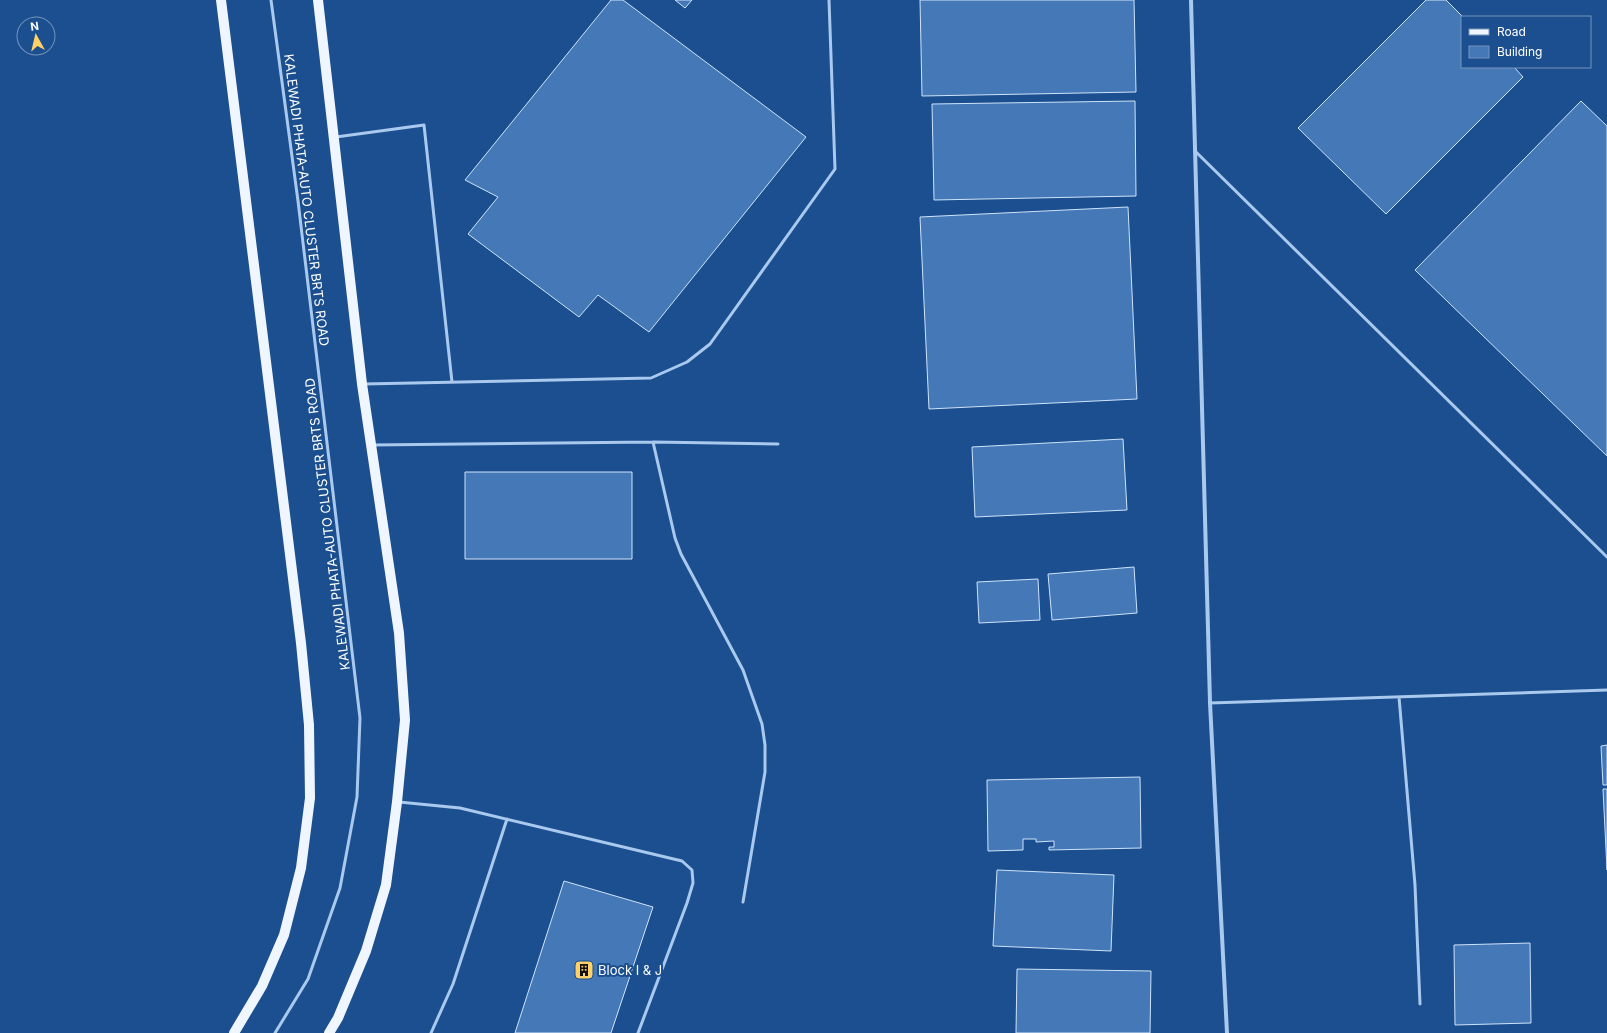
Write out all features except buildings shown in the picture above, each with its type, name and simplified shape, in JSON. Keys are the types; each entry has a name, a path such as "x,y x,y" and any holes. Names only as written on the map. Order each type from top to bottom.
{"main road":[{"path":"221,0 301,643 309,725 310,798 301,868 284,934 262,986 234,1033"},
{"path":"318,0 362,384 399,633 405,720 397,802 386,885 366,951 338,1018 329,1033"}],"street":[{"path":"1191,0 1210,703 1227,1033"}],"lane":[{"name":"KALEWADI PHATA-AUTO CLUSTER BRTS ROAD","path":"271,0 298,201 360,718 357,797 340,888 308,979 275,1033"},
{"path":"362,384 651,378 687,362 710,344 835,169 829,0"},
{"path":"334,137 424,124 452,382"},
{"path":"1195,151 1607,557"},
{"path":"653,442 675,538 681,554 744,670 762,724 765,745 765,772 743,902"},
{"path":"371,445 653,442 778,444"},
{"path":"1210,703 1607,690"},
{"path":"1399,697 1415,885 1420,1004"},
{"path":"397,802 449,806 507,819 682,861 692,870 693,883 687,903 638,1033"},
{"path":"431,1033 453,984 507,819"}],"place":[{"name":"Block I & J","path":"584,970"}]}
